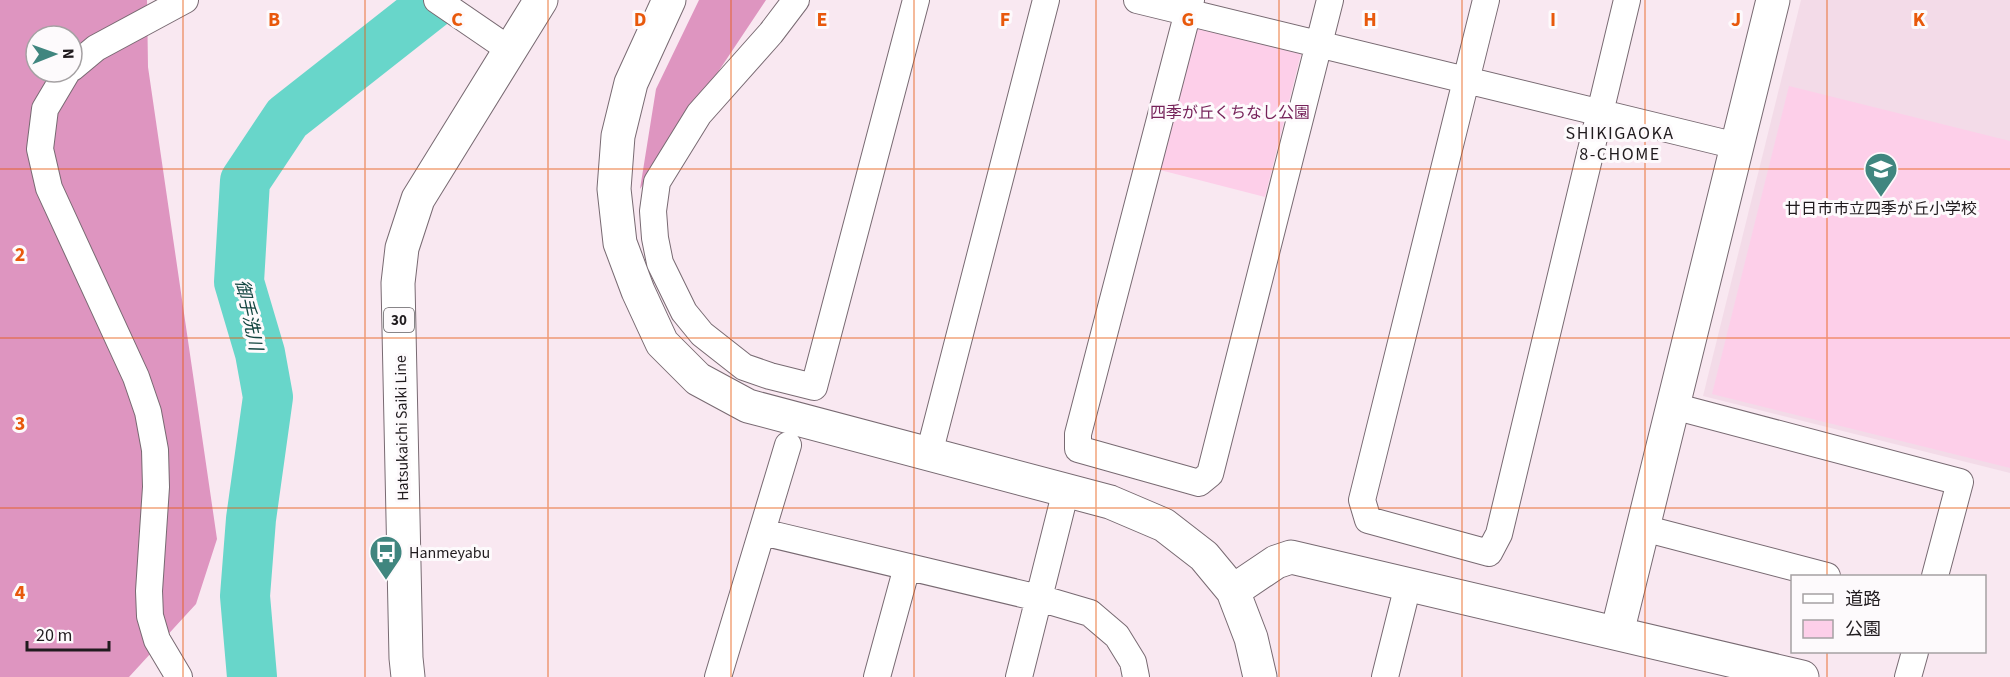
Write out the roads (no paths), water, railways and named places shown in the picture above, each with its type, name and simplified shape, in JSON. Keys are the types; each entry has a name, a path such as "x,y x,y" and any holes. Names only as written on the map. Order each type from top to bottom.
{"street":[{"path":"84,58 96,48 185,0"},
{"path":"437,0 510,50"},
{"name":"Hatsukaichi Saiki Line","path":"408,677 398,283 402,248 418,199 541,0"},
{"path":"669,0 631,83 618,136 614,189 620,243 638,291 662,343 698,379 748,406 1110,502 1164,525 1204,556 1233,591 1251,638 1260,677"},
{"path":"796,0 771,33 699,114 657,182 653,211 660,263 684,312 702,334 744,367 814,387 916,0"},
{"path":"929,454 1046,0"},
{"path":"1137,0 1189,6 1319,44 1737,146"},
{"path":"1189,6 1078,434 1078,449 1199,483 1210,474 1330,0"},
{"path":"1486,0 1362,500 1368,520 1489,553 1499,534 1627,0"},
{"path":"1617,633 1773,0"},
{"path":"60,84 45,109 40,149 49,188 136,377 148,412 155,450 156,487 149,591 150,616 157,640 179,677"},
{"path":"1673,406 1960,482 1935,575"},
{"path":"718,677 788,445"},
{"path":"1019,677 1066,490"},
{"path":"1643,528 1823,575"},
{"path":"762,532 1039,598 1090,613 1117,636 1133,662 1136,677"},
{"path":"1233,591 1276,562 1291,557 1802,677"},
{"path":"877,677 908,567"},
{"path":"1385,677 1404,601"},
{"path":"1908,677 1914,653"}],"waterway":[{"name":"御手洗川","path":"252,677 245,596 251,519 268,397 260,353 239,282 245,181 287,118 437,0"}],"place":[{"name":"廿日市市立四季が丘小学校","path":"1881,198"},
{"name":"Hanmeyabu","path":"386,581"}],"district":[{"name":"SHIKIGAOKA 8-CHOME","path":"1620,143"}],"park label":[{"name":"四季が丘くちなし公園","path":"1230,112"}]}
